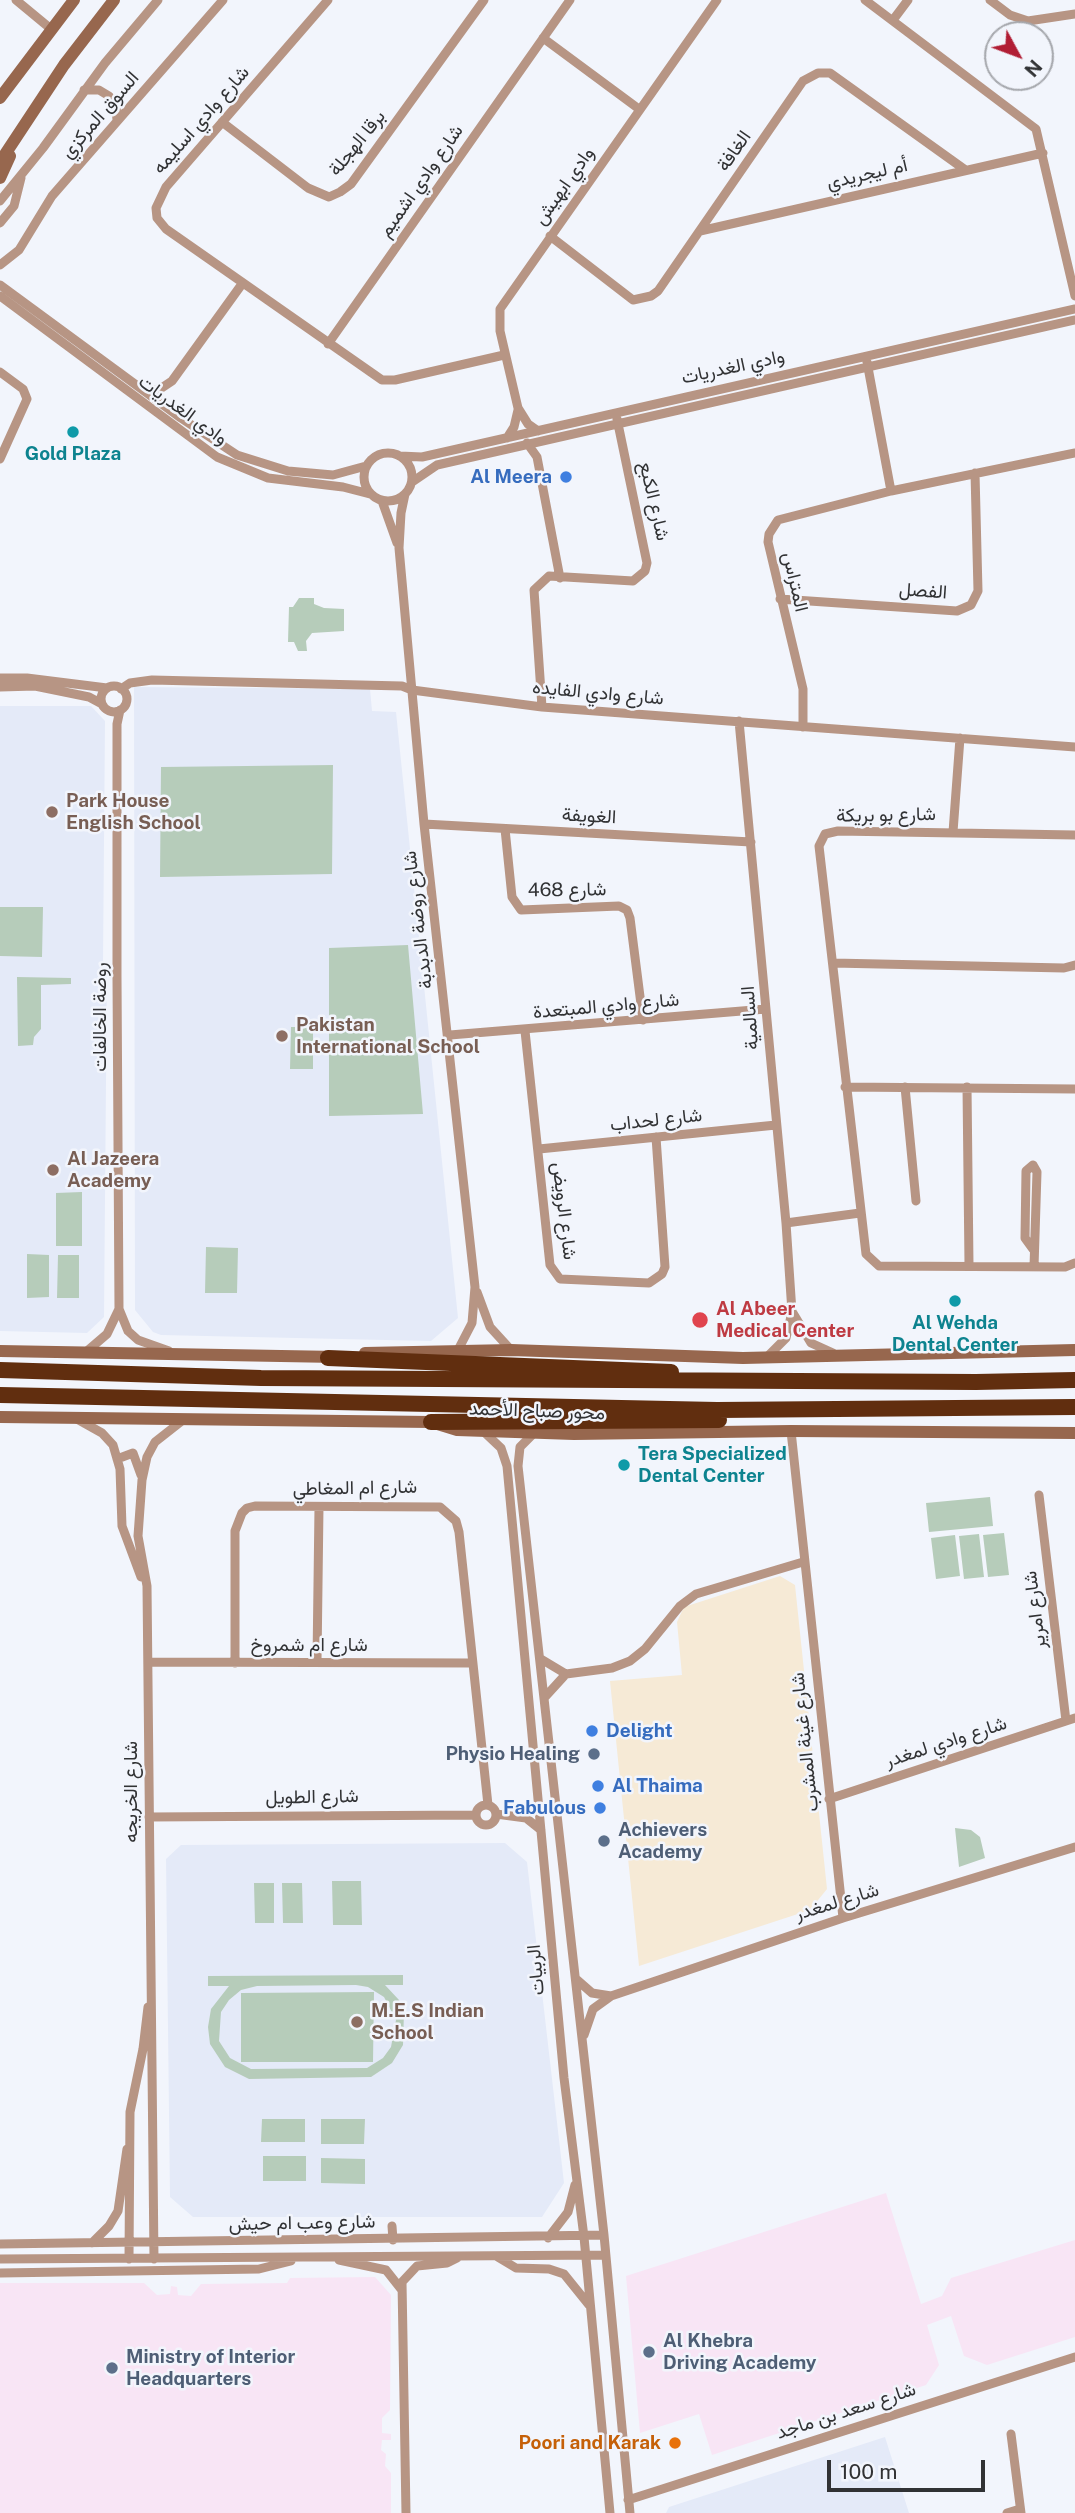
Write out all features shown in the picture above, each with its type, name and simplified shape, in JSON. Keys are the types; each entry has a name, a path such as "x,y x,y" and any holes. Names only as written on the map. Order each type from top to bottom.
{"highway":[{"path":"328,1358 628,1368 705,1374 740,1382"},
{"name":"محور صباح الأحمد","path":"0,1370 261,1378 740,1382 1075,1380"},
{"name":"محور صباح الأحمد","path":"0,1395 809,1410 1075,1407"},
{"path":"431,1422 771,1419 809,1410"}],"street":[{"path":"16,0 51,29"},
{"path":"0,98 74,0"},
{"path":"0,162 64,65 114,0"},
{"path":"0,201 21,177 84,90 158,0"},
{"name":"السوق المركزي","path":"0,265 5,256 19,250 52,196 223,0"},
{"name":"شارع وادي اسليمه","path":"328,0 166,187 156,208 157,218 166,229 382,380 395,380 504,355"},
{"name":"برقا الهجلة","path":"222,122 308,188 329,197 340,192 351,184 484,0"},
{"name":"شارع وادي اشميم","path":"328,344 570,0"},
{"name":"وادي ابهيش","path":"538,431 528,424 518,408 504,355 499,309 717,0"},
{"path":"865,0 1036,129 1075,296"},
{"path":"893,20 908,0"},
{"path":"996,2 1010,15 1028,21 1075,14"},
{"path":"543,38 639,110"},
{"name":"الغافة","path":"550,236 633,300 643,300 658,290 803,81 818,73 830,73 964,169"},
{"path":"84,90 99,90 112,99 118,112 116,122"},
{"path":"0,177 16,137"},
{"name":"أم ليجريدي","path":"700,231 1043,153"},
{"path":"0,223 14,206 21,177"},
{"path":"169,409 167,395 172,382 243,284"},
{"name":"وادي الغدريات","path":"0,285 226,449 261,465 288,471 333,475 366,466"},
{"name":"وادي الغدريات","path":"0,296 223,460 275,480 352,488 370,494"},
{"name":"وادي الغدريات","path":"412,482 438,465 1075,309"},
{"name":"وادي الغدريات","path":"400,456 422,457 615,411 1075,320"},
{"path":"867,361 891,491"},
{"path":"0,372 21,387 27,399 0,459"},
{"path":"146,392 160,389 172,382"},
{"path":"508,438 516,421 518,408"},
{"name":"شارع الكبع","path":"560,578 625,583 639,577 648,564 615,411"},
{"path":"527,443 537,457 560,578 549,576 534,590 542,707"},
{"name":"المتراس","path":"803,727 803,689 768,542 769,534 778,520 891,491 1075,453"},
{"path":"379,455 400,456 410,467 412,482 405,494 397,499 383,501 370,494 364,481 366,466 379,455"},
{"name":"الفصل","path":"780,599 957,611 971,605 978,591 975,473"},
{"name":"شارع روضة الدبدبة","path":"405,494 399,548 424,824 450,1035 475,1287 472,1323 458,1350"},
{"name":"شارع روضة الدبدبة","path":"383,501 399,548"},
{"path":"0,678 27,677 121,688 127,699 120,710 106,708 89,697 49,689 0,687"},
{"name":"شارع وادي الفايده","path":"121,688 130,683 152,680 401,686 412,690 542,707 1075,747"},
{"path":"106,708 102,693 107,688"},
{"name":"روضة الخالفات","path":"106,708 117,724"},
{"name":"روضة الخالفات","path":"119,1309 117,724 120,710"},
{"name":"السالمية","path":"738,722 786,1223 792,1312 786,1338 767,1357"},
{"name":"شارع بو بريكة","path":"953,832 960,738"},
{"name":"الغويفة","path":"424,824 751,842"},
{"name":"شارع 468","path":"505,829 512,897 521,910 619,906 627,910 631,918 643,1020"},
{"name":"شارع بو بريكة","path":"1075,835 831,831 821,839 864,1249 874,1264 1065,1267 1075,1263"},
{"path":"833,963 1063,968 1075,965"},
{"name":"شارع وادي المبتعدة","path":"450,1035 526,1031 766,1009"},
{"name":"شارع الرويض","path":"526,1031 550,1265 560,1279 649,1283 662,1274 665,1267 656,1138"},
{"path":"845,1087 1075,1089"},
{"path":"905,1087 916,1201"},
{"path":"967,1087 969,1265"},
{"name":"شارع لحداب","path":"539,1149 776,1125"},
{"path":"1033,1249 1025,1238 1026,1171 1033,1165 1037,1172 1034,1267"},
{"path":"1026,1206 1036,1206"},
{"path":"786,1223 860,1213"},
{"name":"شارع روضة الدبدبة","path":"475,1287 490,1327 511,1350"},
{"path":"86,1352 107,1334 119,1309"},
{"path":"119,1309 128,1331 138,1340 177,1354"},
{"name":"السالمية","path":"792,1312 811,1343 841,1356"},
{"path":"0,1351 328,1358 363,1353 458,1350 767,1357 1075,1350"},
{"name":"محور صباح الأحمد","path":"0,1417 431,1422 446,1428 534,1433 1075,1433"},
{"path":"75,1417 112,1442 117,1459 133,1453 142,1480"},
{"name":"شارع الخريجه","path":"154,2259 154,2018 151,1984 148,1662 146,1600 138,1536 142,1480 152,1446 184,1419"},
{"name":"الربيات","path":"483,1431 501,1448 507,1466 610,2513"},
{"name":"شارع غينة المشرب","path":"792,1431 803,1562 843,1918"},
{"name":"الربيات","path":"534,1433 520,1447 517,1466 541,1659 604,2235 629,2513"},
{"name":"شارع الخريجه","path":"117,1459 122,1526 146,1600"},
{"name":"شارع امرير","path":"1039,1495 1071,1720"},
{"name":"شارع ام المغاطي","path":"234,1663 234,1531 242,1513 255,1506 429,1505 449,1513 459,1532 470,1662 488,1805"},
{"path":"317,1661 319,1507"},
{"path":"541,1659 566,1674 612,1668 630,1661 645,1648 680,1605 696,1594 803,1562"},
{"name":"شارع ام شمروخ","path":"148,1662 470,1662"},
{"path":"545,1697 566,1674"},
{"name":"شارع وادي لمغدر","path":"829,1799 1071,1720"},
{"path":"496,1814 491,1823 486,1825 481,1824 476,1815 480,1808 488,1805 496,1814 526,1818 541,1830"},
{"name":"شارع الطويل","path":"149,1817 476,1815"},
{"name":"شارع لمغدر","path":"611,1996 843,1918 1075,1847"},
{"path":"576,1979 592,1993 611,1996"},
{"name":"شارع الخريجه","path":"129,2259 131,2102 144,2049 151,1984"},
{"path":"582,2042 593,2009 611,1996"},
{"path":"92,2243 118,2211 123,2161 130,2138"},
{"path":"548,2238 568,2212 576,2176"},
{"path":"392,2226 393,2239"},
{"name":"شارع وعب ام حيش","path":"0,2244 548,2238 604,2235"},
{"name":"شارع وعب ام حيش","path":"0,2259 605,2255"},
{"path":"496,2256 516,2269 550,2269 564,2274 590,2307"},
{"path":"406,2513 401,2291 404,2278 413,2268 447,2263 458,2257"},
{"path":"336,2258 348,2264 386,2270 401,2291"},
{"name":"شارع وعب ام حيش","path":"0,2273 259,2269 296,2259"},
{"name":"شارع سعد بن ماجد","path":"628,2500 1075,2357"},
{"path":"1007,2513 1021,2511 1011,2434"}],"shaded area":[{"name":"Pakistan International School","path":"134,687 370,689 372,711 396,712 458,1318 431,1341 161,1335 153,1332 135,1310"},
{"path":"0,706 91,706 105,721 103,962 107,963 104,1317 87,1333 0,1331"},
{"path":"780,1576 795,1585 827,1889 810,1910 639,1966 610,1681 682,1675 677,1622 684,1607"},
{"name":"M.E.S Indian School","path":"505,1843 527,1862 564,2183 542,2217 193,2217 170,2197 166,1859 181,1845"},
{"name":"Al Khebra Driving Academy","path":"886,2193 921,2304 942,2296 951,2278 1075,2240 1075,2337 987,2365 964,2356 951,2316 927,2325 939,2365 926,2385 712,2455 699,2414 640,2433 626,2276"},
{"path":"375,2277 391,2295 390,2410 382,2418 382,2433 391,2434 391,2440 382,2440 381,2450 386,2454 385,2466 391,2473 391,2513 0,2513 0,2283 144,2283 157,2295 170,2294 171,2286 177,2287 178,2295 191,2296 201,2284 287,2283 290,2278"},
{"path":"885,2437 909,2513 666,2513 669,2507"}],"green space":[{"path":"299,598 314,598 314,604 324,608 344,609 344,631 312,633 306,641 307,651 298,651 294,642 288,642 289,607 293,607"},
{"path":"333,765 332,874 160,877 161,767"},
{"path":"0,907 43,907 42,957 0,956"},
{"path":"408,945 423,1114 329,1116 329,948"},
{"path":"17,977 71,978 71,984 41,985 41,1029 34,1037 33,1045 18,1046"},
{"path":"291,1027 313,1027 313,1069 290,1069"},
{"path":"82,1192 82,1246 56,1246 56,1193"},
{"path":"206,1247 238,1248 237,1293 205,1293"},
{"path":"27,1254 49,1255 49,1297 27,1298"},
{"path":"58,1255 79,1255 79,1298 57,1298"},
{"path":"990,1497 993,1526 929,1532 926,1503"},
{"path":"1004,1533 1009,1575 988,1577 983,1535"},
{"path":"979,1534 984,1577 964,1579 959,1536"},
{"path":"955,1535 960,1576 936,1579 931,1538"},
{"path":"955,1828 971,1830 980,1837 985,1858 959,1867"},
{"path":"332,1881 361,1881 362,1925 333,1925"},
{"path":"254,1883 274,1883 274,1923 255,1923"},
{"path":"282,1883 302,1883 303,1923 283,1923"},
{"path":"403,1975 403,1985 385,1985 399,2000 404,2011 403,2045 392,2063 371,2077 249,2079 225,2067 210,2044 208,2027 211,2009 229,1986 208,1986 208,1976","holes":["257,1986 368,1987 384,1997 396,2020 391,2047 383,2058 367,2068 251,2069 230,2058 219,2041 221,2012 229,2000 241,1990"]},
{"path":"374,1992 373,2062 241,2062 241,1993"},
{"path":"262,2119 305,2119 305,2142 261,2142"},
{"path":"321,2119 365,2119 364,2144 321,2144"},
{"path":"263,2156 306,2156 306,2181 263,2181"},
{"path":"321,2158 365,2159 365,2184 321,2183"}],"place":[{"name":"Gold Plaza","path":"73,432"},
{"name":"Al Meera","path":"566,477"},
{"name":"Park House English School","path":"52,812"},
{"name":"Pakistan International School","path":"282,1036"},
{"name":"Al Jazeera Academy","path":"53,1170"},
{"name":"Al Wehda Dental Center","path":"955,1301"},
{"name":"Al Abeer Medical Center","path":"700,1320"},
{"name":"Tera Specialized Dental Center","path":"624,1465"},
{"name":"Delight","path":"592,1731"},
{"name":"Physio Healing","path":"594,1754"},
{"name":"Al Thaima","path":"598,1786"},
{"name":"Fabulous","path":"600,1808"},
{"name":"Achievers Academy","path":"604,1841"},
{"name":"M.E.S Indian School","path":"357,2022"},
{"name":"Al Khebra Driving Academy","path":"649,2352"},
{"name":"Ministry of Interior Headquarters","path":"112,2368"},
{"name":"Poori and Karak","path":"675,2443"}]}
